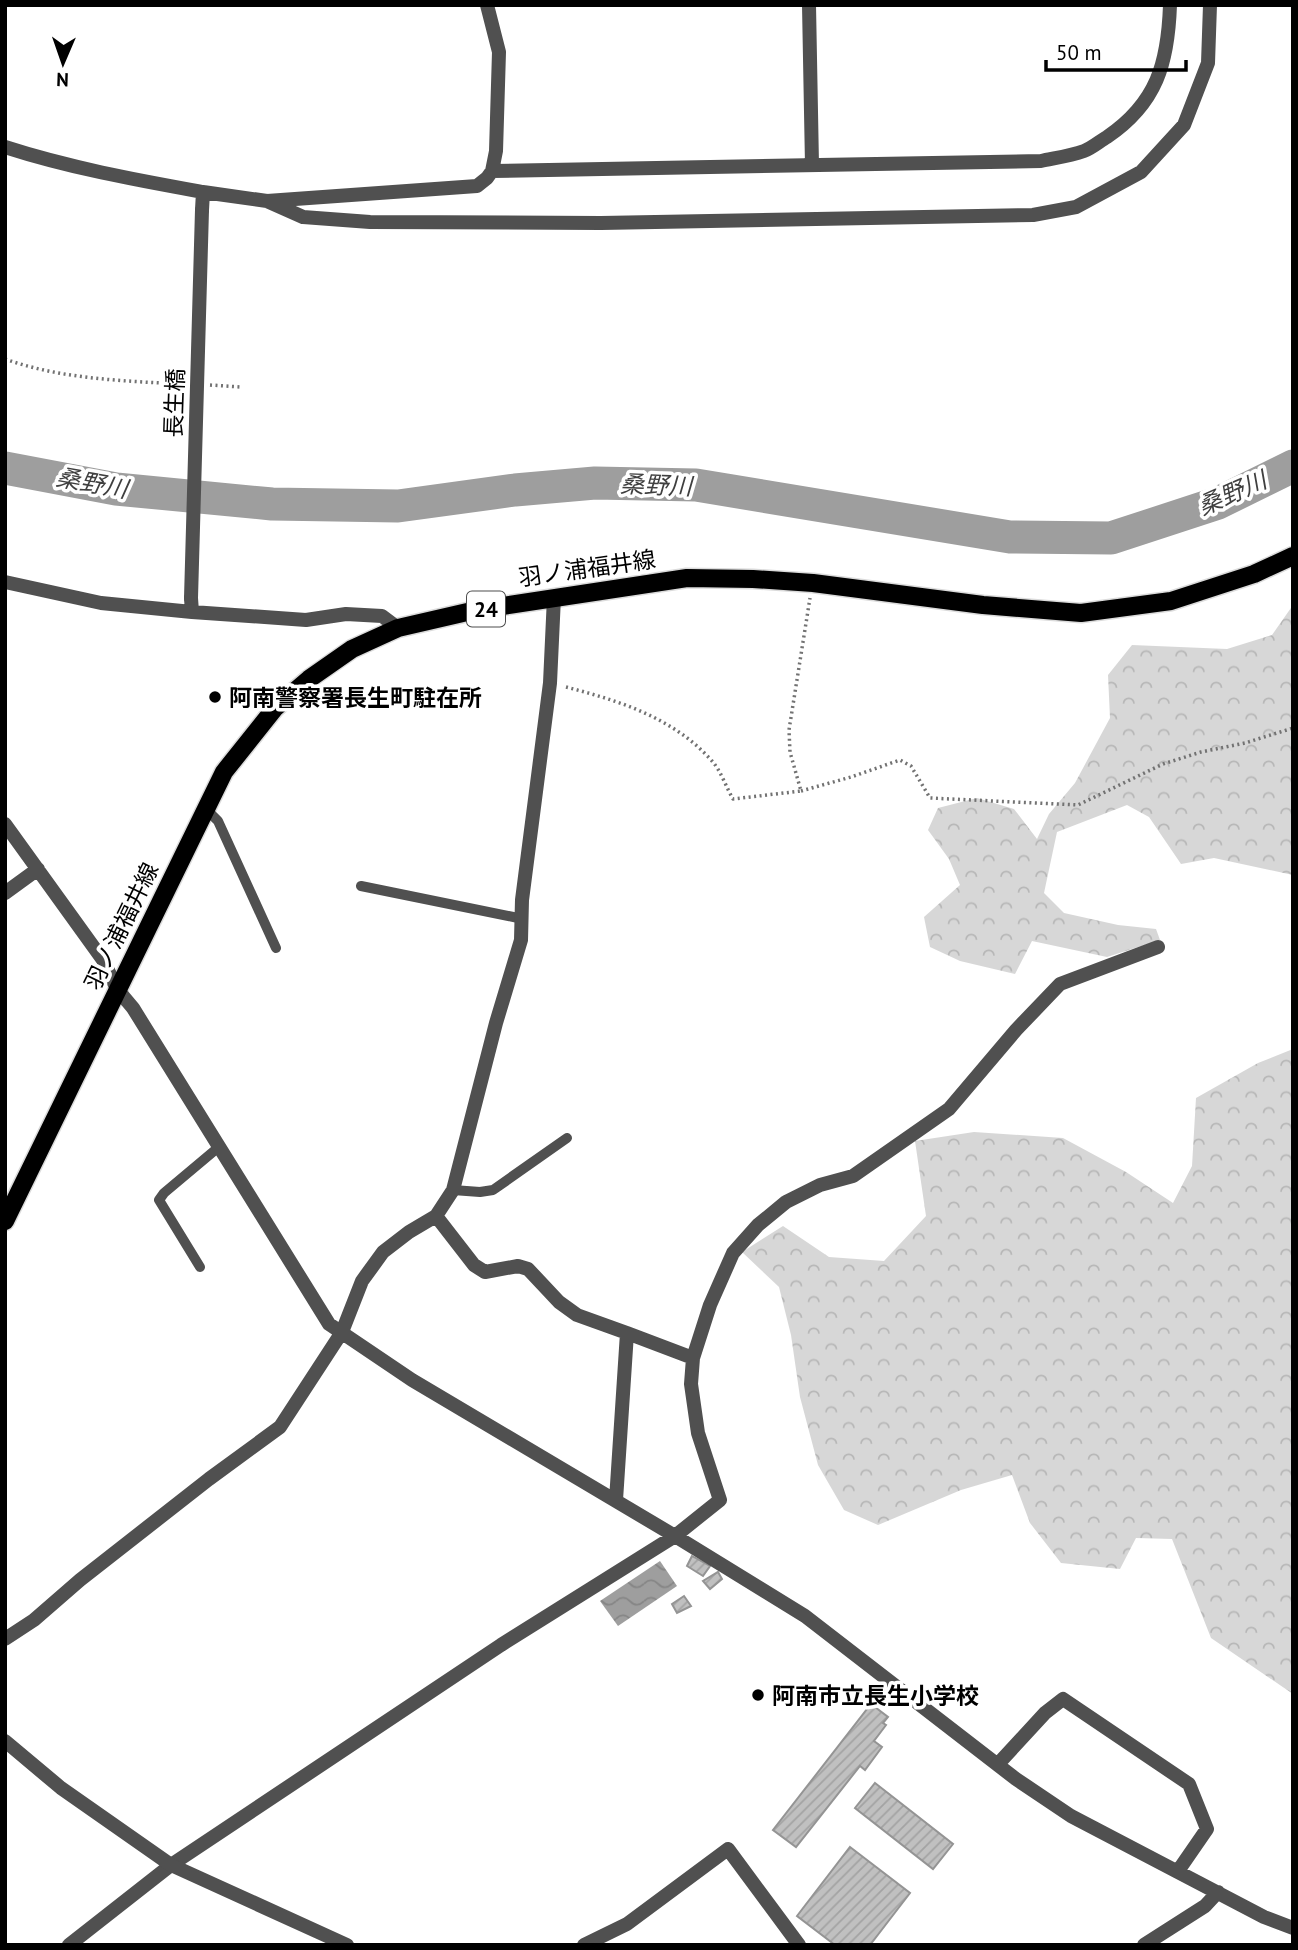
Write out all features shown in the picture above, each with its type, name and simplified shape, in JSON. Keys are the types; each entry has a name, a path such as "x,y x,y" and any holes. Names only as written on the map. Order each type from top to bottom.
{"main road":[{"name":"羽ノ浦福井線","path":"5,1221 224,772 275,708 309,679 352,649 397,628 476,610 687,578 813,583 983,605 1081,613 1171,601 1254,574 1293,556"}],"street":[{"path":"5,147 41,159 132,180 267,201 477,186 492,171 496,151 499,52 487,5"},
{"path":"809,5 812,165"},
{"path":"492,171 1041,161 1086,151 1120,128 1147,102 1163,69 1169,35 1170,5"},
{"path":"267,201 303,217 370,222 601,223 1033,215 1076,207 1141,172 1184,125 1208,63 1210,5"},
{"name":"長生橋","path":"191,605 204,192"},
{"path":"5,583 101,603 191,605 306,620 346,614 382,616 397,628"},
{"path":"5,1639 34,1620 90,1571 279,1427 342,1332 362,1281 383,1252 436,1216 453,1190 496,1023 521,940 522,900 550,683 554,597"},
{"path":"5,824 103,960 117,989 133,1008 329,1324 412,1381 616,1500 805,1616 1016,1779 1071,1816 1264,1917 1293,1928"},
{"path":"5,893 38,869"},
{"path":"69,1945 170,1865 501,1645 675,1536 720,1500 694,1415 691,1384 693,1358 710,1305 733,1253 758,1225 786,1202 820,1185 853,1176 949,1110 1016,1030 1060,984 1158,947"},
{"path":"436,1216 474,1265 485,1272 519,1266 528,1269 559,1302 577,1315 693,1358"},
{"path":"616,1500 627,1333"},
{"path":"998,1764 1045,1713 1063,1699 1189,1784 1207,1829 1178,1871"},
{"path":"5,1741 61,1788 170,1865 347,1945"},
{"path":"584,1945 627,1924 728,1849 799,1945"},
{"path":"1144,1945 1205,1906 1218,1892"}],"lane":[{"path":"206,809 218,821 276,948"},
{"path":"361,886 523,919"},
{"path":"453,1190 493,1190 567,1138"},
{"path":"201,1267 159,1200 220,1146"}],"path":[{"path":"5,359 22,365 104,380 186,384"},
{"path":"199,385 240,387"},
{"path":"801,791 790,752 789,730 813,583"},
{"path":"550,683 610,698 664,721 714,763 733,799 801,791 900,760 911,766 930,798 1078,805 1163,764 1293,728"}],"green space":[{"path":"1293,605 1293,875 1214,858 1181,864 1149,817 1127,805 1057,832 1044,893 1064,913 1118,925 1156,929 1160,940 1107,957 1032,941 1015,974 960,961 930,947 924,917 960,885 949,859 928,830 938,808 977,798 1014,809 1037,839 1049,814 1075,783 1110,718 1108,675 1132,645 1227,649 1272,635"},
{"path":"1293,1049 1293,1694 1211,1638 1172,1539 1136,1538 1120,1569 1061,1563 1030,1523 1012,1475 961,1490 878,1525 844,1510 818,1465 800,1397 791,1335 779,1287 742,1252 783,1226 829,1257 884,1261 926,1216 915,1141 974,1132 1063,1138 1126,1172 1173,1203 1192,1166 1196,1098 1258,1063"}],"water":[{"path":"660,1561 677,1586 618,1626 600,1601"}],"building":[{"path":"692,1556 710,1566 703,1576 687,1566"},
{"path":"718,1572 722,1579 710,1589 703,1581"},
{"path":"684,1596 691,1606 677,1613 672,1604"},
{"path":"871,1704 888,1717 883,1723 886,1725 874,1741 882,1747 865,1770 860,1766 796,1847 773,1830"},
{"path":"875,1783 953,1844 933,1869 855,1808"},
{"path":"850,1847 910,1893 870,1945 835,1945 797,1916"}],"waterway":[{"name":"桑野川","path":"5,468 116,489 272,504 398,506 515,490 595,483 696,485 1010,537 1111,538 1218,503 1293,466"}],"place":[{"name":"阿南警察署長生町駐在所","path":"215,697"},
{"name":"阿南市立長生小学校","path":"758,1695"}]}
